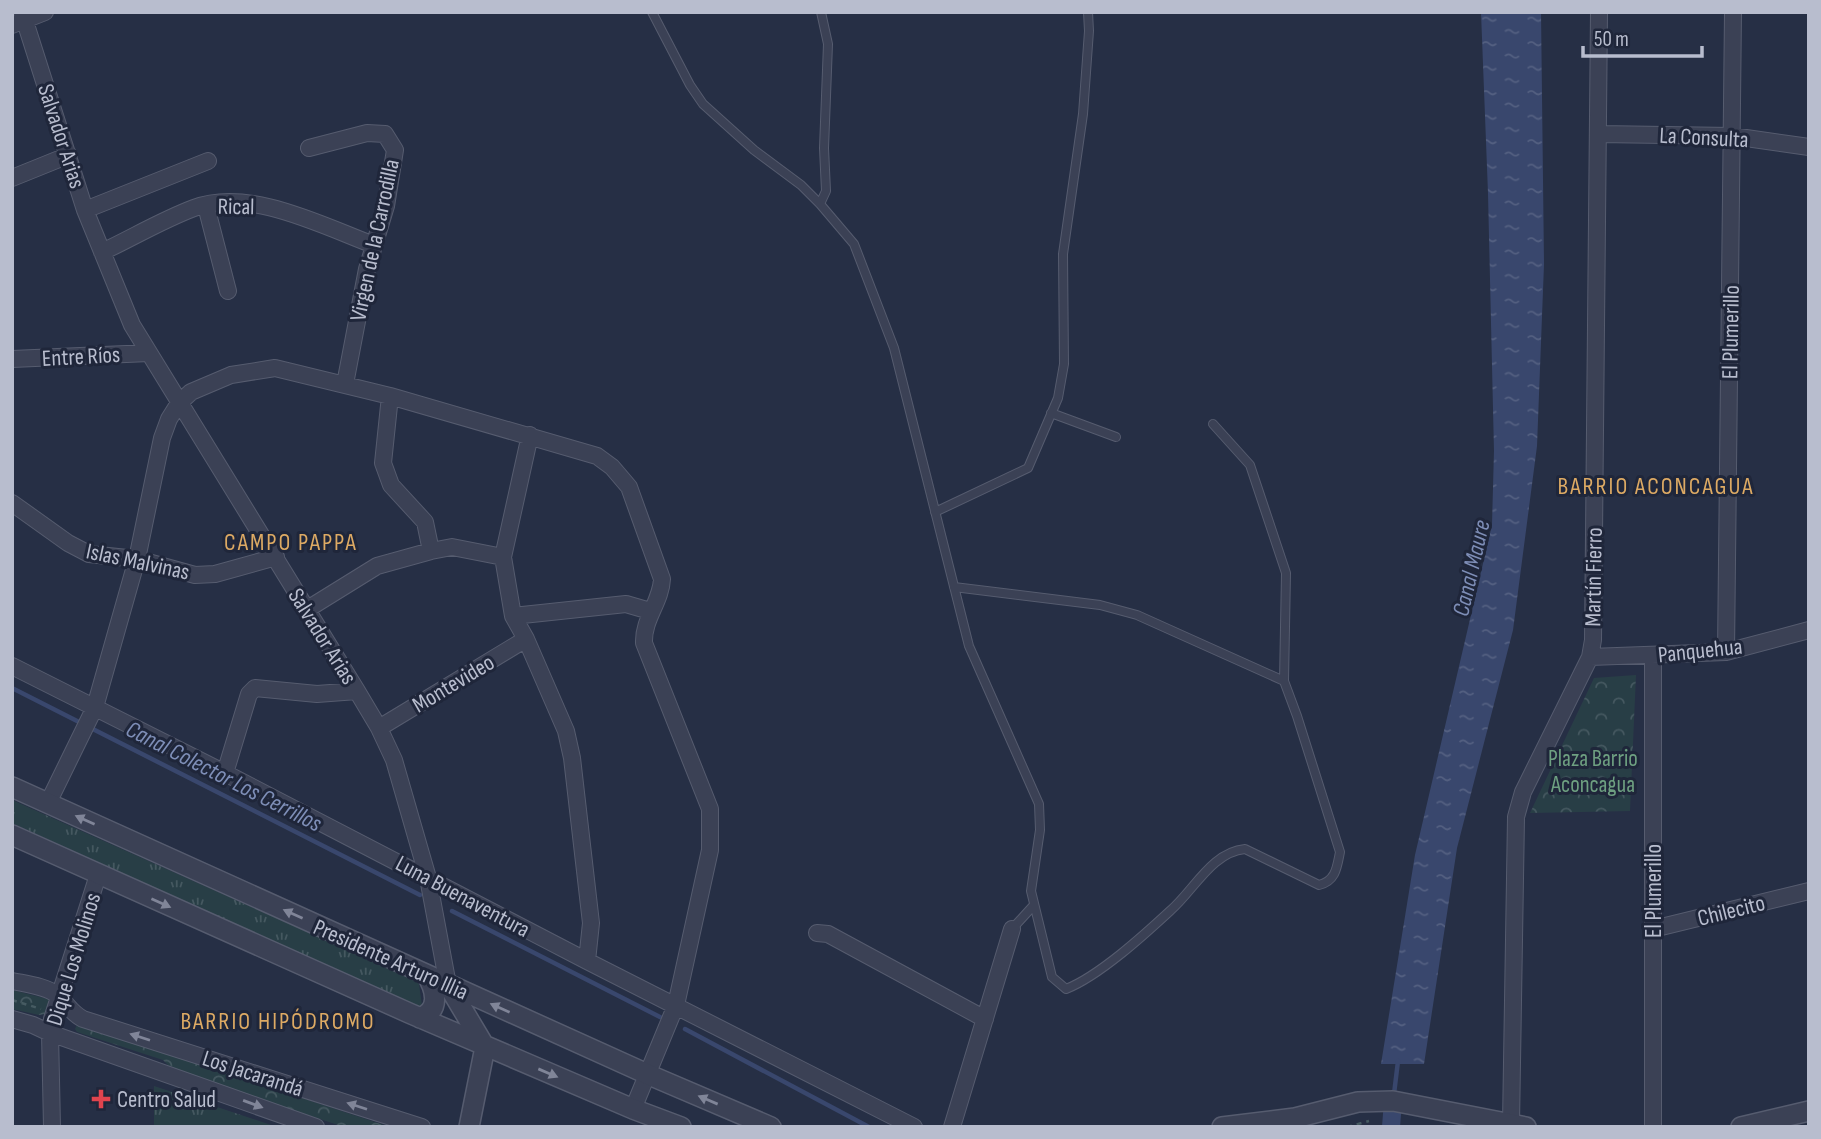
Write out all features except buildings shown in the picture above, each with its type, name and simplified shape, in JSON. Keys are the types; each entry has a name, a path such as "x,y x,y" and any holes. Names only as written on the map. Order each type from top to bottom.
{"street":[{"path":"19,19 45,12"},
{"name":"Martín Fierro","path":"1519,1126 1516,817 1523,792 1590,657 1593,640 1599,12"},
{"name":"El Plumerillo","path":"1726,652 1733,12"},
{"name":"Salvador Arias","path":"19,19 69,155 85,210 132,325 357,691 394,760 428,878 448,985 485,1047"},
{"name":"Virgen de la Carrodilla","path":"309,148 367,133 385,134 395,150 386,206 366,269 345,384"},
{"name":"La Consulta","path":"1599,134 1732,136 1809,147"},
{"path":"12,178 69,155"},
{"path":"85,210 208,161"},
{"name":"Rical","path":"102,252 196,207 239,201 275,208 374,245"},
{"path":"206,206 228,292"},
{"name":"Entre Ríos","path":"12,359 149,352"},
{"path":"48,803 94,710 137,559 162,438 179,403 191,392 231,375 275,368 390,396 597,456 612,467 629,487 662,579 662,590 650,611 643,632 644,643 710,809 710,850 676,1005 633,1109"},
{"path":"390,396 383,463 391,485 425,522 431,551"},
{"path":"530,435 503,557 513,616 526,639 566,731 572,758 592,923 587,961"},
{"name":"Islas Malvinas","path":"12,503 68,543 89,554 137,559 195,575 215,575 276,557"},
{"path":"306,610 376,566 431,551 452,547 503,557"},
{"path":"513,616 626,604 650,611"},
{"name":"Panquehua","path":"1590,657 1726,652 1809,630"},
{"name":"Montevideo","path":"379,728 526,639"},
{"name":"El Plumerillo","path":"1653,655 1653,1127"},
{"name":"Luna Buenaventura","path":"12,666 94,710 225,772 587,961 914,1127"},
{"path":"225,772 249,694 255,688 317,694 357,691"},
{"name":"Presidente Arturo Illia","path":"12,787 448,985 771,1127"},
{"name":"Presidente Arturo Illia","path":"12,835 485,1047 681,1127"},
{"name":"Dique Los Molinos","path":"52,1127 50,1033 58,995 99,875"},
{"name":"Chilecito","path":"1653,929 1809,891"},
{"path":"952,1127 1012,929"},
{"path":"817,933 828,934 985,1019"},
{"path":"420,1018 430,1012 436,996 426,974"},
{"name":"Los Jacarandá","path":"12,981 46,989 58,995 71,1011 83,1018 422,1127"},
{"name":"Los Jacarandá","path":"12,1019 316,1127"},
{"path":"469,1127 485,1047"},
{"path":"1222,1127 1295,1118 1358,1102 1393,1101 1480,1122 1519,1126"},
{"path":"1741,1127 1809,1111"}],"lane":[{"path":"652,12 690,85 703,104 754,150 801,186 854,244 894,348 969,646 1039,804 1040,830 1031,891 1052,977 1066,989 1085,981 1172,909 1216,861 1231,851 1245,849 1319,885 1328,883 1335,873 1339,852 1284,681 1286,573 1250,465 1213,424"},
{"path":"820,204 826,191 824,148 828,44 821,12"},
{"path":"934,512 1028,468 1058,398 1064,364 1063,254 1083,114 1088,12"},
{"path":"1051,413 1116,437"},
{"path":"954,587 1100,605 1137,615 1284,681"},
{"path":"1012,929 1034,905"}],"path":[{"path":"1347,1127 1374,1119"}],"green space":[{"name":"Plaza Barrio Aconcagua","path":"1636,675 1630,811 1530,813 1594,678"},
{"path":"12,800 413,979 419,984 422,1006 415,1006 12,823"},
{"path":"12,990 48,999 50,1001 46,1014 12,1009"},
{"path":"77,1025 390,1127 344,1127 173,1070 163,1060 77,1032"},
{"path":"154,1086 277,1127 154,1127"}],"water":[{"path":"1481,12 1541,12 1544,264 1537,446 1513,630 1457,848 1424,1064 1381,1064 1415,855 1492,525 1494,451"}],"waterway":[{"name":"Canal Colector Los Cerrillos","path":"12,688 420,895"},
{"name":"Canal Colector Los Cerrillos","path":"452,911 660,1017"},
{"name":"Canal Colector Los Cerrillos","path":"685,1029 869,1127"},
{"name":"Canal Maure","path":"1394,1094 1398,1061"},
{"name":"Canal Maure","path":"1391,1127 1393,1101"}],"place":[{"name":"Centro Salud","path":"101,1099"}],"district":[{"name":"BARRIO ACONCAGUA","path":"1656,486"},
{"name":"CAMPO PAPPA","path":"291,542"},
{"name":"BARRIO HIPÓDROMO","path":"278,1021"}]}
